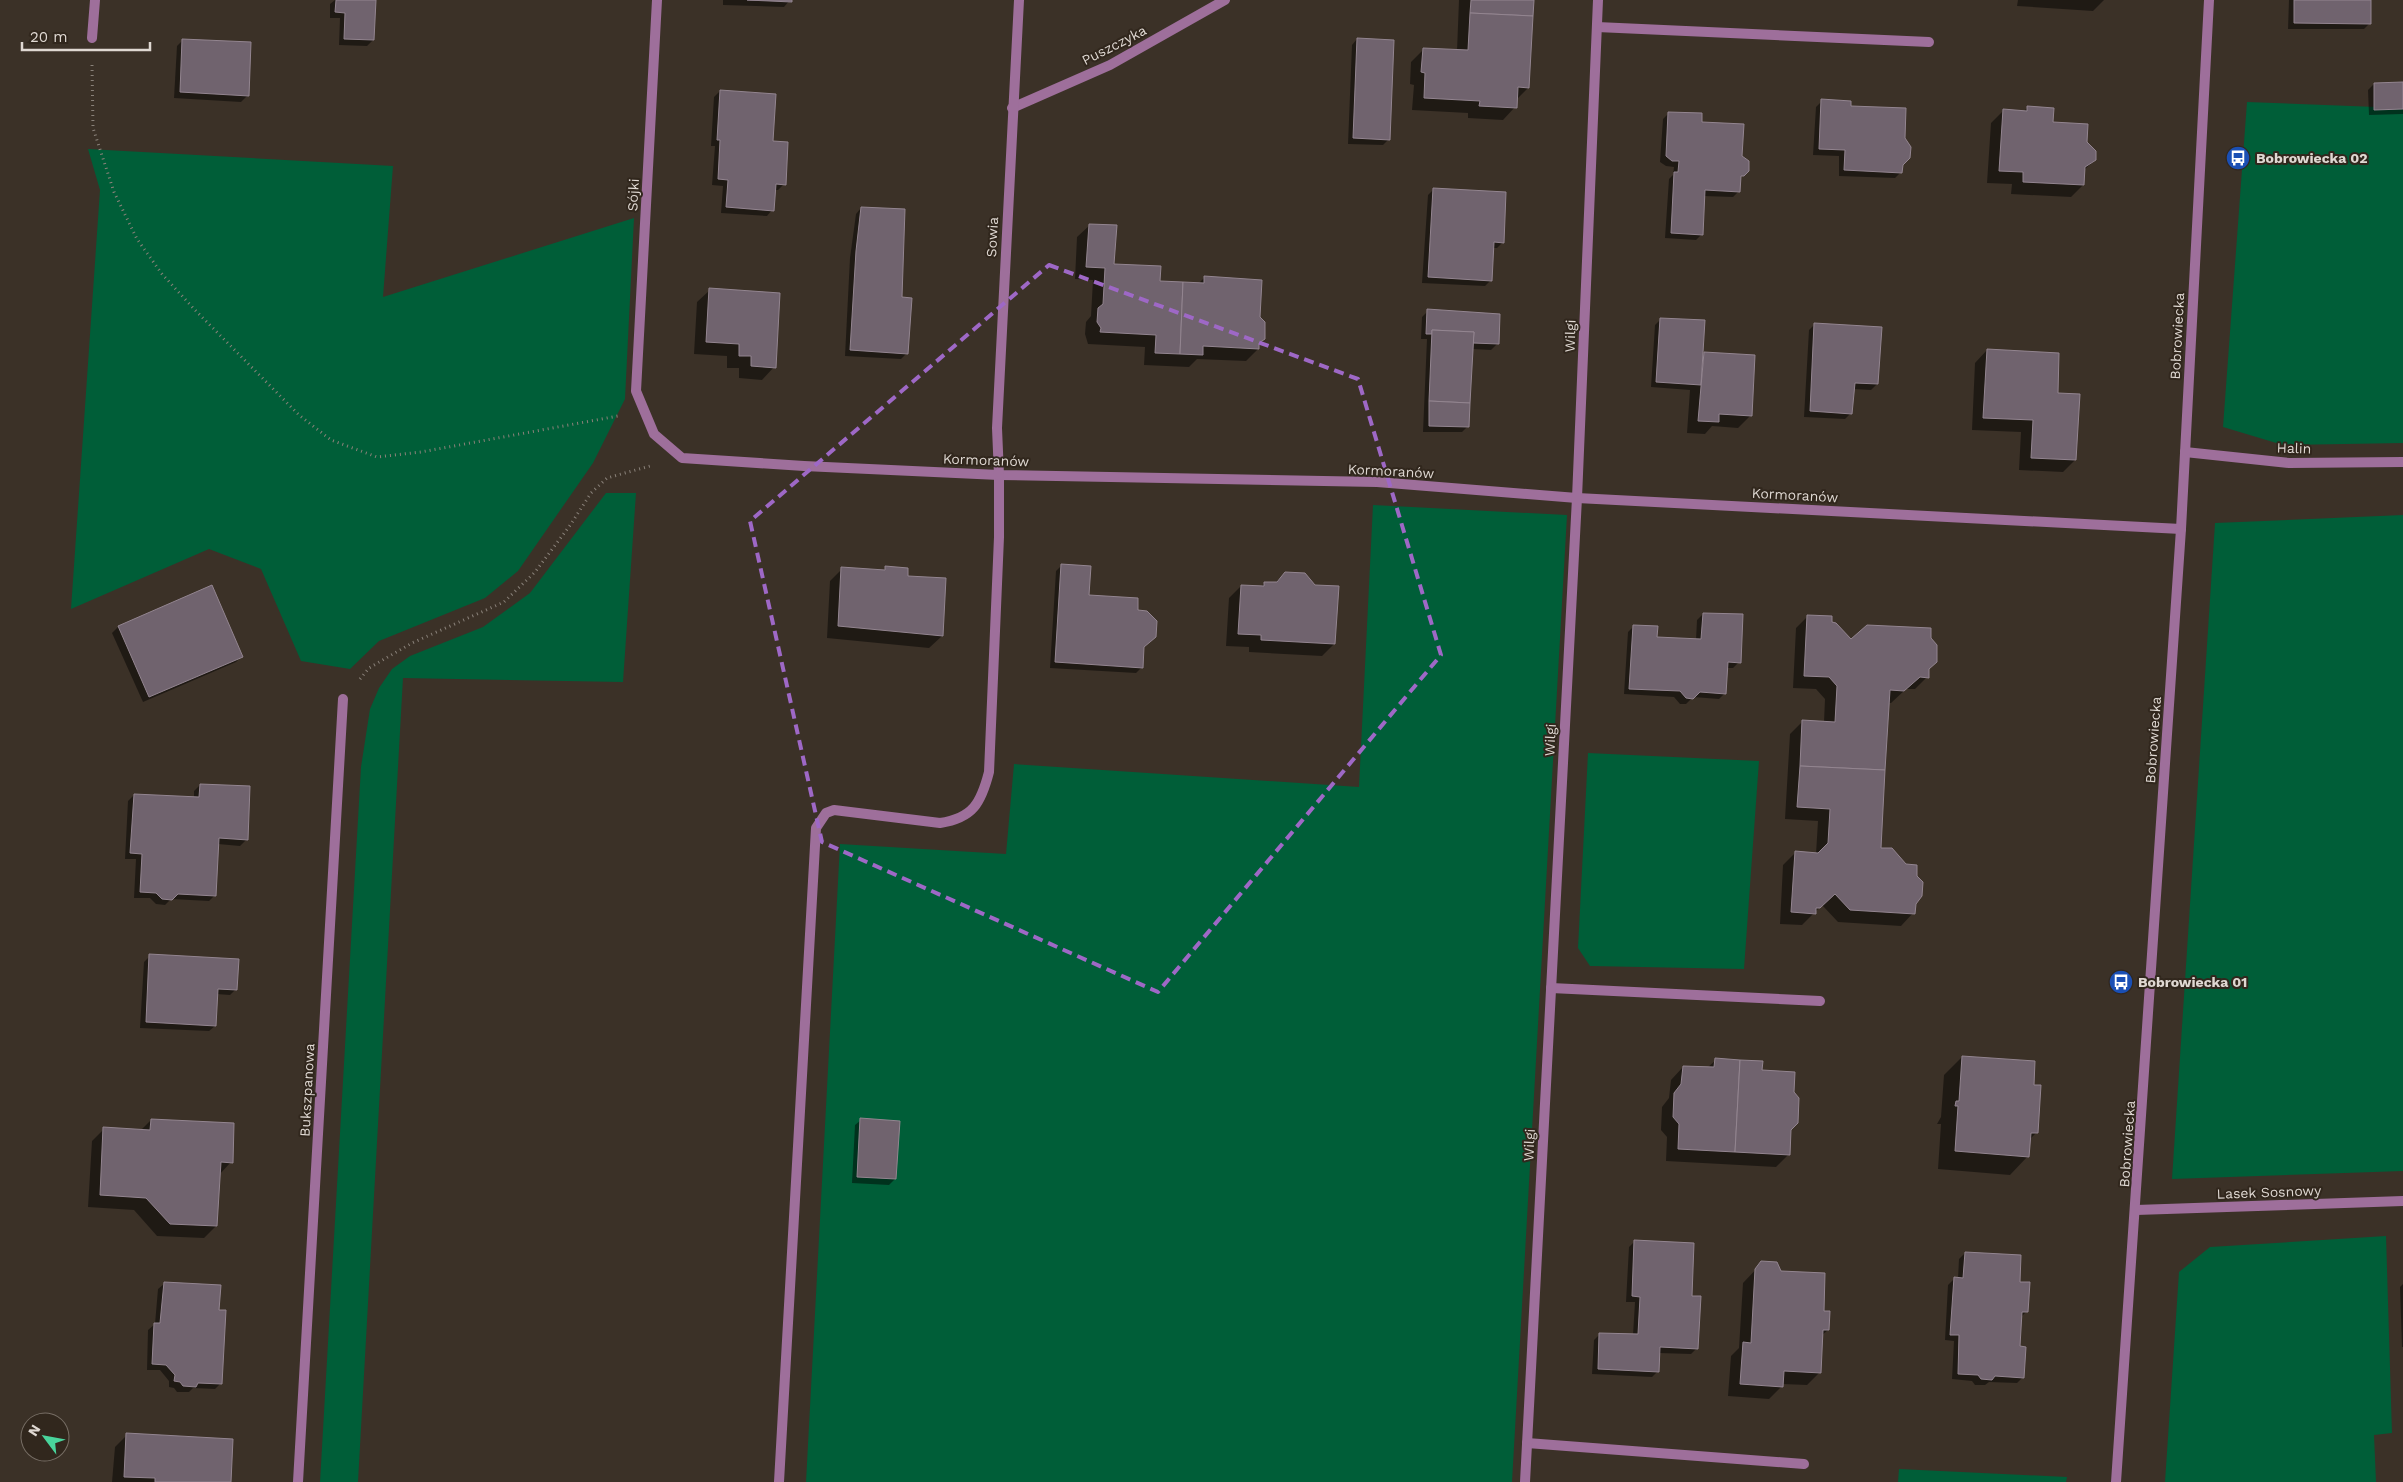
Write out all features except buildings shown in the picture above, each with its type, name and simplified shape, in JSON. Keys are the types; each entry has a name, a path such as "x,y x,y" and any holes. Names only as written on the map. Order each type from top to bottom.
{"street":[{"path":"92,38 95,0"},
{"name":"Sójki","path":"643,412 636,391 657,0"},
{"name":"Sowia","path":"779,1482 816,828 820,819 834,810 940,823 954,821 968,814 982,797 989,772 999,537 1000,475 997,428 1019,0"},
{"name":"Puszczyka","path":"1012,108 1110,65 1225,0"},
{"name":"Wilgi","path":"1525,1482 1577,498 1598,0"},
{"name":"Bobrowiecka","path":"2116,1482 2181,529 2209,0"},
{"path":"1596,27 1929,42"},
{"path":"643,412 654,434 682,458"},
{"name":"Halin","path":"2184,452 2289,463 2403,462"},
{"name":"Kormoranów","path":"682,458 1000,475 1377,482 1577,498 2181,529"},
{"name":"Bukszpanowa","path":"298,1482 343,699"},
{"path":"1551,988 1820,1001"},
{"name":"Lasek Sosnowy","path":"2136,1210 2403,1201"},
{"path":"1527,1443 1804,1464"}],"path":[{"path":"92,38 93,128 114,192 137,239 162,274 208,324 299,415 331,440 377,457 421,452 643,412"},
{"path":"343,699 369,668 412,643 504,602 534,572 571,524 591,493 607,478 682,458"}],"highlighted area":[{"path":"1049,265 1358,379 1441,655 1158,992 822,842 750,521"}],"green space":[{"path":"2247,102 2403,108 2403,443 2283,445 2223,427"},
{"path":"88,149 393,166 383,297 634,218 625,399 593,463 518,571 485,598 379,641 350,669 301,661 261,569 209,549 71,609 100,190"},
{"path":"606,493 636,493 623,682 403,678 358,1482 320,1482 361,767 370,709 379,688 392,669 410,656 483,627 530,593"},
{"path":"1373,505 1567,515 1512,1482 806,1482 840,844 1006,854 1014,764 1359,787"},
{"path":"2403,515 2403,1171 2172,1179 2215,523"},
{"path":"1588,753 1759,761 1744,969 1590,966 1578,948"},
{"path":"2386,1236 2392,1433 2374,1435 2376,1482 2165,1482 2179,1272 2210,1247"},
{"path":"1899,1469 2067,1477 2066,1482 1898,1482"}],"place":[{"name":"Bobrowiecka 02","path":"2238,158"},
{"name":"Bobrowiecka 01","path":"2121,982"}]}
